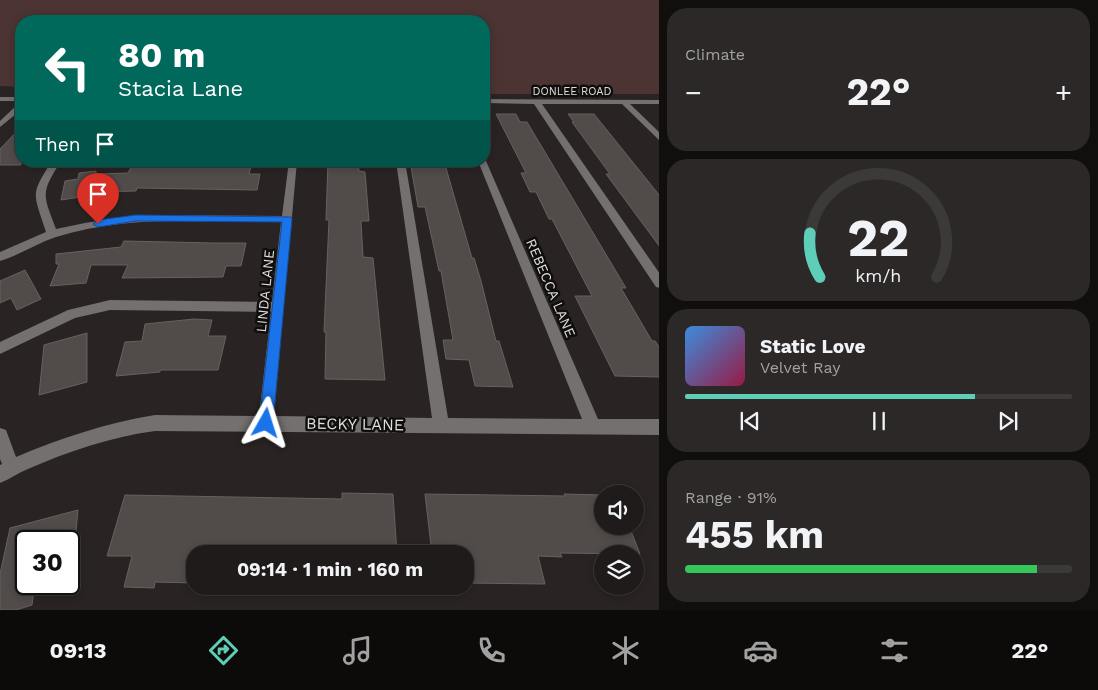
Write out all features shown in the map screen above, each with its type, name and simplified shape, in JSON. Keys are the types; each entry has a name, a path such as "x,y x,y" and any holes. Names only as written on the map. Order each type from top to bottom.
{"street":[{"path":"0,99 15,99"},
{"name":"DONLEE ROAD","path":"490,102 659,102"},
{"path":"536,102 659,284"},
{"path":"624,102 659,139"},
{"path":"0,125 15,111"},
{"path":"52,234 39,196 43,182 53,167"},
{"name":"LINDA LANE","path":"266,423 293,167"},
{"path":"401,167 441,425"},
{"name":"REBECCA LANE","path":"485,167 593,426"},
{"path":"0,258 52,234 85,226 136,218 287,219"},
{"path":"0,348 72,314 110,304 278,307"},
{"name":"BECKY LANE","path":"6,471 70,444 136,426 155,423 659,427"},
{"path":"0,436 6,471"}],"shaded area":[{"path":"0,0 659,0 659,94 490,94 490,15 15,15 15,87 0,86"}],"building":[{"path":"496,114 516,114 520,122 527,122 626,288 621,288 652,341 655,341 659,347 659,377 615,376 575,296 592,296 536,192 530,192 521,173 526,173"},
{"path":"568,114 594,114 659,195 659,246 606,174 610,174 572,122 574,122"},
{"path":"15,133 15,165 0,165 0,149"},
{"path":"131,167 251,167 249,174 260,174 257,190 137,188 136,191 93,192 93,195 61,200 65,181 78,179 79,173 96,171 96,174 128,173"},
{"path":"328,167 359,167 359,171 365,172 369,221 361,221 363,257 373,258 385,380 325,379 326,332 324,332 329,220 326,220"},
{"path":"411,167 446,167 472,258 474,258 481,281 496,341 499,341 513,387 475,386 469,360 446,359 443,340 453,340 441,271 439,271 425,207 418,207"},
{"path":"124,241 246,243 241,266 226,266 223,277 122,278 128,265 91,265 86,283 50,286 59,264 56,264 56,254 121,247"},
{"path":"25,270 41,299 17,310 11,298 0,303 0,281"},
{"path":"194,319 212,320 208,336 226,336 218,370 160,370 160,372 116,376 125,342 142,341 145,324"},
{"path":"87,333 87,382 39,395 44,345"},
{"path":"342,493 393,494 396,545 186,545 186,583 155,582 154,588 124,587 132,556 107,556 125,495 342,499"},
{"path":"425,494 594,495 594,535 633,535 636,545 594,545 594,553 560,553 562,557 538,556 545,584 474,583 474,545 431,545"},
{"path":"78,510 76,530 15,530 15,595 33,595 32,605 16,610 0,610 0,574 10,528"}],"route":[{"path":"98,224 136,218 287,219 266,423"}]}
